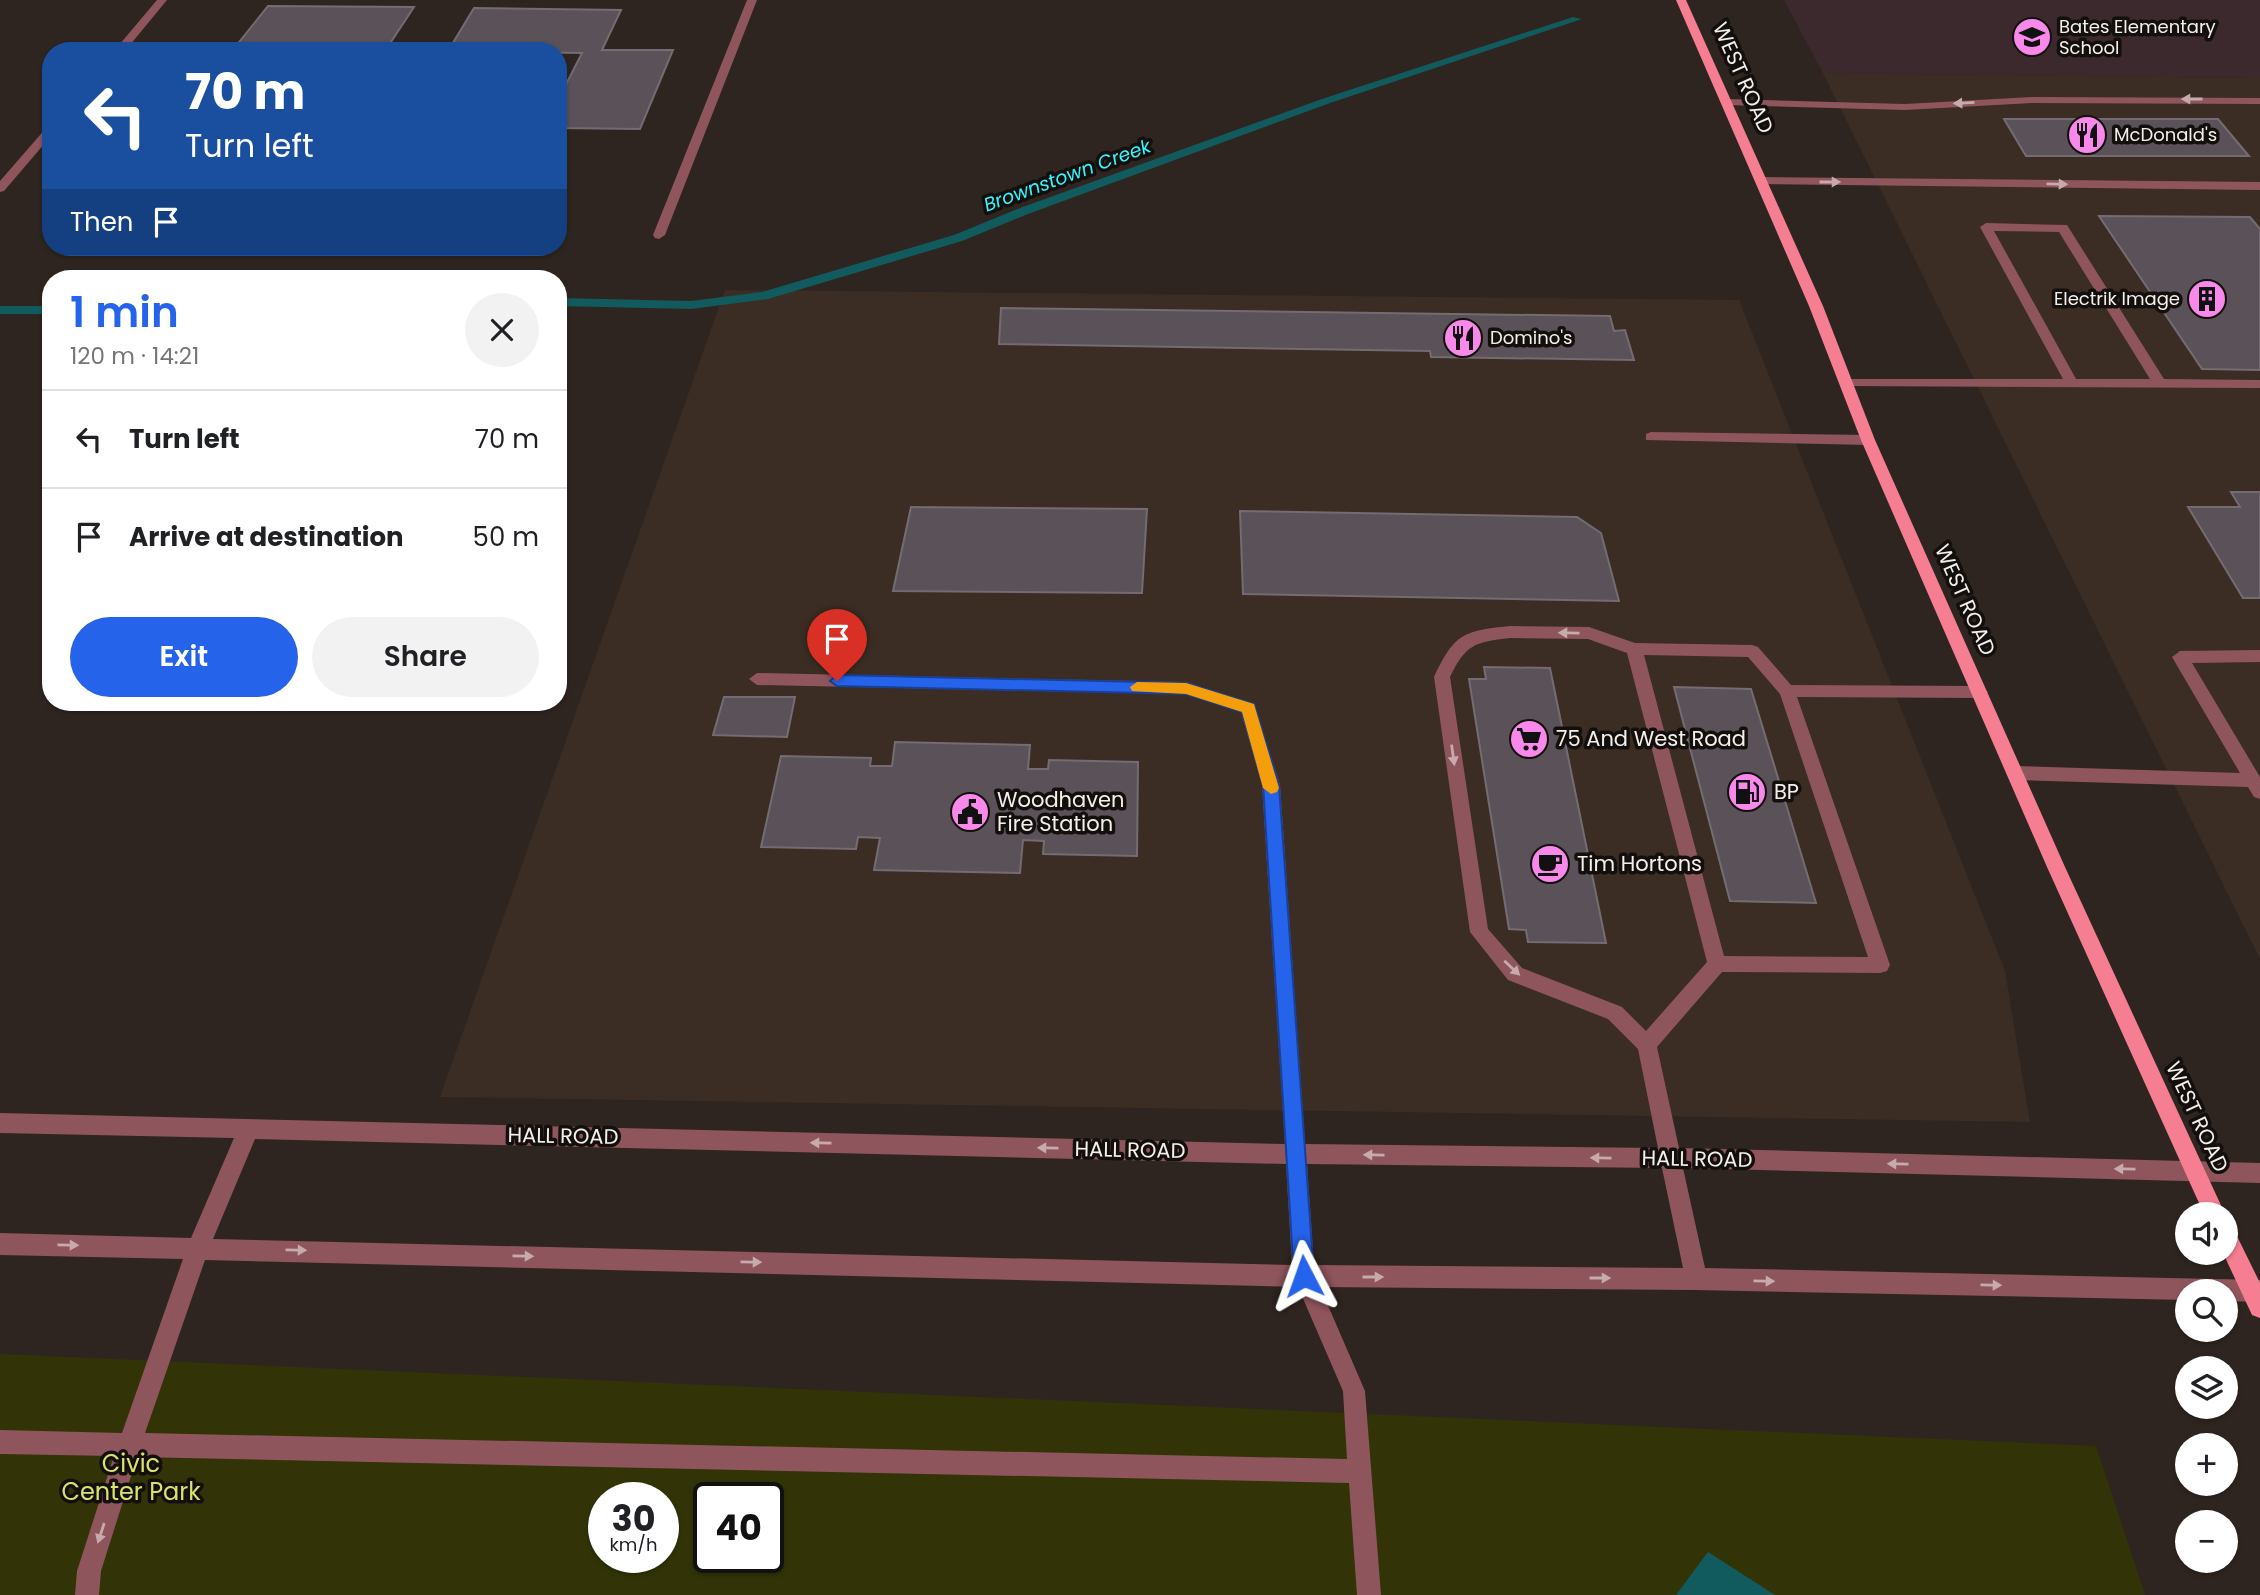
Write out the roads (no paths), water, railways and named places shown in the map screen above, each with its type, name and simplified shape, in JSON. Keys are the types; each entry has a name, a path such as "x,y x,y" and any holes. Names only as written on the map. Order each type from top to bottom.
{"main road":[{"name":"WEST ROAD","path":"1681,0 1847,383 1868,440 2209,1202"},
{"path":"2238,1260 2257,1296"}],"street":[{"path":"127,42 162,0"},
{"path":"659,234 752,0"},
{"path":"1727,102 1905,107 2032,100 2260,101"},
{"path":"0,188 42,139"},
{"path":"1761,181 2260,186"},
{"path":"2072,384 1986,227 2063,228 2160,384"},
{"path":"1847,383 2260,384"},
{"path":"1651,437 1868,440"},
{"path":"1647,1045 1717,964 1880,965 1787,691 1752,651 1634,649 1589,633 1510,632 1474,636 1454,652 1441,677 1479,932 1515,974 1615,1013 1647,1045 1696,1279"},
{"path":"1634,649 1717,964"},
{"path":"2257,786 2180,657 2260,656"},
{"path":"757,679 1186,688 1248,708 1271,785 1304,1276 1354,1391 1369,1595"},
{"path":"1787,691 1980,692"},
{"path":"2015,773 2257,786"},
{"name":"HALL ROAD","path":"0,1124 1295,1154 1669,1158 2260,1173"},
{"path":"88,1595 89,1571 129,1445 198,1248 249,1128"},
{"path":"0,1244 1304,1276 1696,1279 2257,1296"},
{"path":"0,1443 1360,1471"}],"water":[{"path":"1708,1552 1775,1595 1676,1595"}],"waterway":[{"name":"Brownstown Creek","path":"567,302 691,305 763,296 958,238 1024,211 1326,101 1577,19"},
{"name":"Brownstown Creek","path":"0,310 42,310"}],"place":[{"name":"Bates Elementary School","path":"2032,37"},
{"name":"McDonald's","path":"2087,135"},
{"name":"Electrik Image","path":"2207,299"},
{"name":"Domino's","path":"1463,338"},
{"name":"75 And West Road","path":"1529,739"},
{"name":"BP","path":"1747,792"},
{"name":"Woodhaven Fire Station","path":"970,812"},
{"name":"Tim Hortons","path":"1550,864"}],"park label":[{"name":"Civic Center Park","path":"131,1478"}]}
